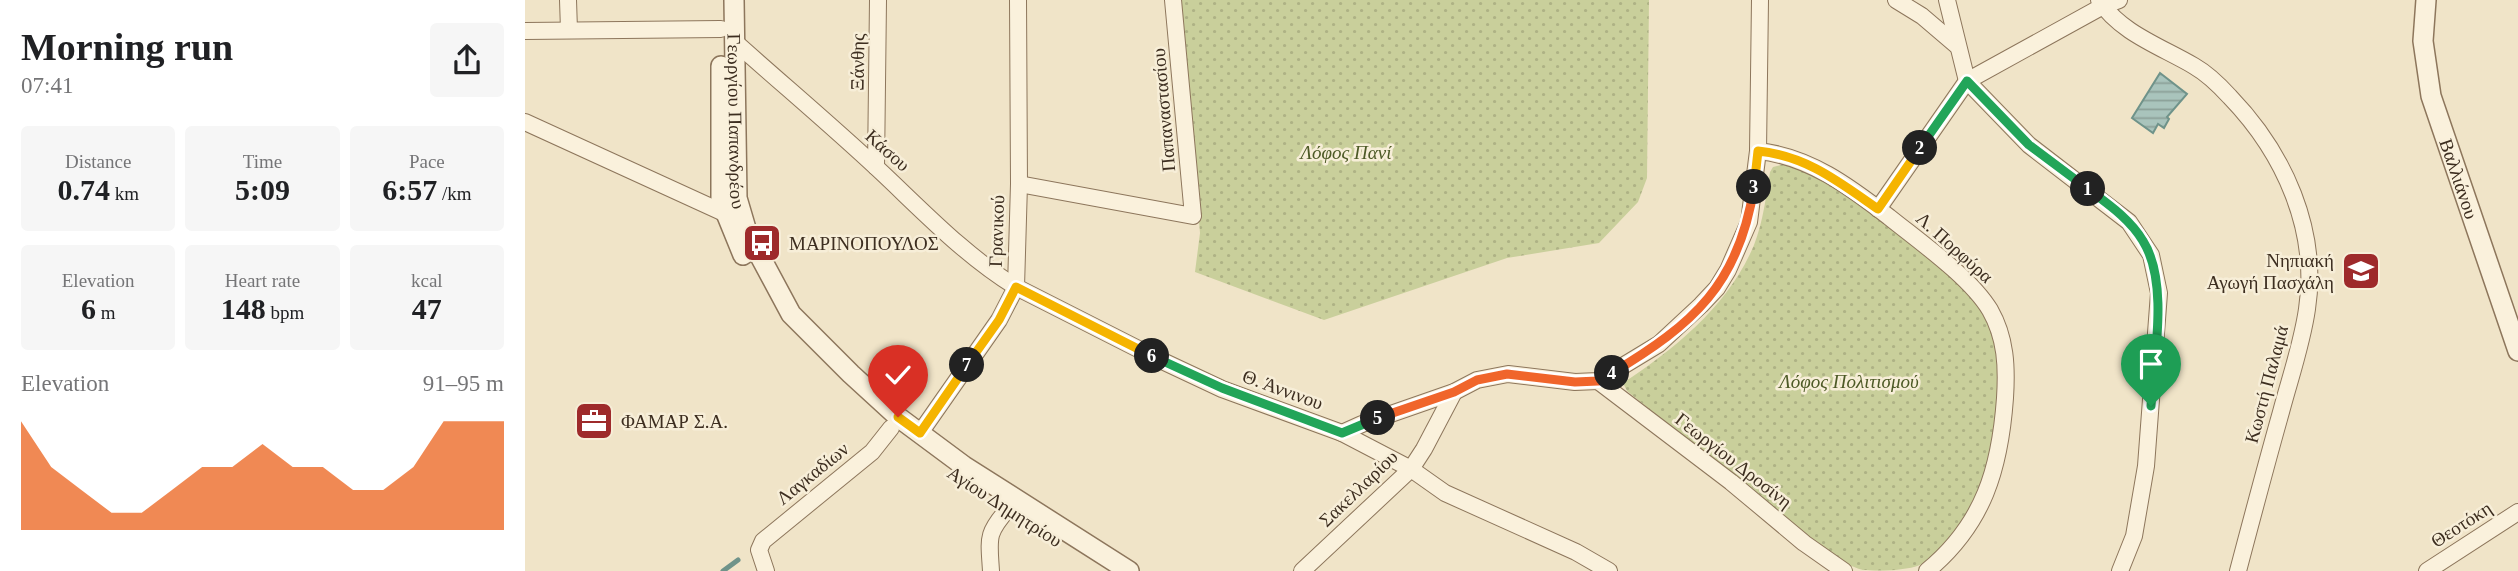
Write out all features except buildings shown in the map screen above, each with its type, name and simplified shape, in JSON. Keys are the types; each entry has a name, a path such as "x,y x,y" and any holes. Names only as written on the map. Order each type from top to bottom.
{"street":[{"path":"568,0 569,30"},
{"name":"Γεωργίου Παπανδρέου","path":"721,0 727,35 737,198 747,232 791,314"},
{"name":"Γεωργίου Παπανδρέου","path":"723,207 727,35 734,0"},
{"name":"Ξάνθης","path":"877,167 878,0"},
{"name":"Γρανικού","path":"920,433 999,320 1016,287 1019,184 1018,0"},
{"name":"Παπαναστασίου","path":"1019,184 1193,216 1173,0"},
{"path":"1342,433 1454,392 1477,380 1507,374 1575,382 1598,381 1659,344 1717,288 1740,247 1749,222 1758,151 1760,0"},
{"path":"1896,0 1922,16 1956,45"},
{"path":"1947,0 1967,81 2029,145 2129,222 2151,255 2159,293 2146,466 2134,536 2120,571"},
{"path":"1878,209 1967,81 2101,3 2119,0"},
{"name":"Βαλλιάνου","path":"2426,0 2423,41 2431,96 2518,351"},
{"name":"Κωστή Παλαμά","path":"2101,3 2143,38 2197,68 2221,87 2245,112 2286,174 2306,242 2307,307 2238,571"},
{"path":"525,31 727,35"},
{"name":"Κάσου","path":"727,35 877,167 966,251 994,274 1016,287"},
{"path":"525,122 723,207"},
{"name":"Λ. Πορφύρα","path":"1758,151 1782,154 1804,162 1878,209 1918,240 1981,297 1991,312 2005,354 2003,419 1996,467 1980,507 1937,568"},
{"name":"Αγίου Δημητρίου","path":"723,207 744,258 782,322 842,383 891,428 957,477 1106,571"},
{"name":"Θ. Άννινου","path":"1016,287 1156,358 1222,388 1342,433 1411,469 1445,493 1576,552 1609,571"},
{"name":"Αγίου Δημητρίου","path":"791,314 898,417 964,466 1129,571"},
{"name":"Γεωργίου Δροσίνη","path":"1598,381 1731,482 1804,543 1844,571"},
{"name":"Σακελλαρίου","path":"1302,571 1411,469 1454,392"},
{"name":"Λαγκαδίων","path":"767,571 759,550 771,533 871,452 891,428"},
{"path":"991,571 989,540 992,527 1008,509"},
{"name":"Θεοτόκη","path":"2427,571 2518,512"}],"green space":[{"name":"Λόφος Πανί","path":"1180,0 1649,0 1647,178 1638,202 1599,243 1507,258 1324,320 1195,272 1200,233"},
{"name":"Λόφος Πολιτισμού","path":"1788,163 1842,192 1907,237 1964,289 1984,315 1996,339 1999,360 1996,418 1984,481 1974,504 1958,528 1930,558 1914,567 1863,570 1829,554 1627,391 1623,383 1681,340 1716,306 1743,267 1754,245 1770,172 1773,167"}],"water":[{"path":"2160,73 2187,94 2167,117 2169,119 2164,128 2158,124 2153,133 2132,118"}],"waterway":[{"path":"723,571 738,560"}],"place":[{"name":"ΜΑΡΙΝΟΠΟΥΛΟΣ","path":"762,243"},
{"name":"Νηπιακή Αγωγή Πασχάλη","path":"2361,271"},
{"name":"ΦΑΜΑΡ Σ.Α.","path":"594,421"}],"route":[{"path":"898,417 920,433 999,320 1016,287 1156,358 1222,388 1342,433 1454,392 1477,380 1507,374 1575,382 1598,381 1659,344 1717,288 1740,247 1749,222 1758,151 1782,154 1804,162 1878,209 1967,81 2029,145 2106,203 2129,222 2143,239 2151,255 2159,293 2151,406"}]}
